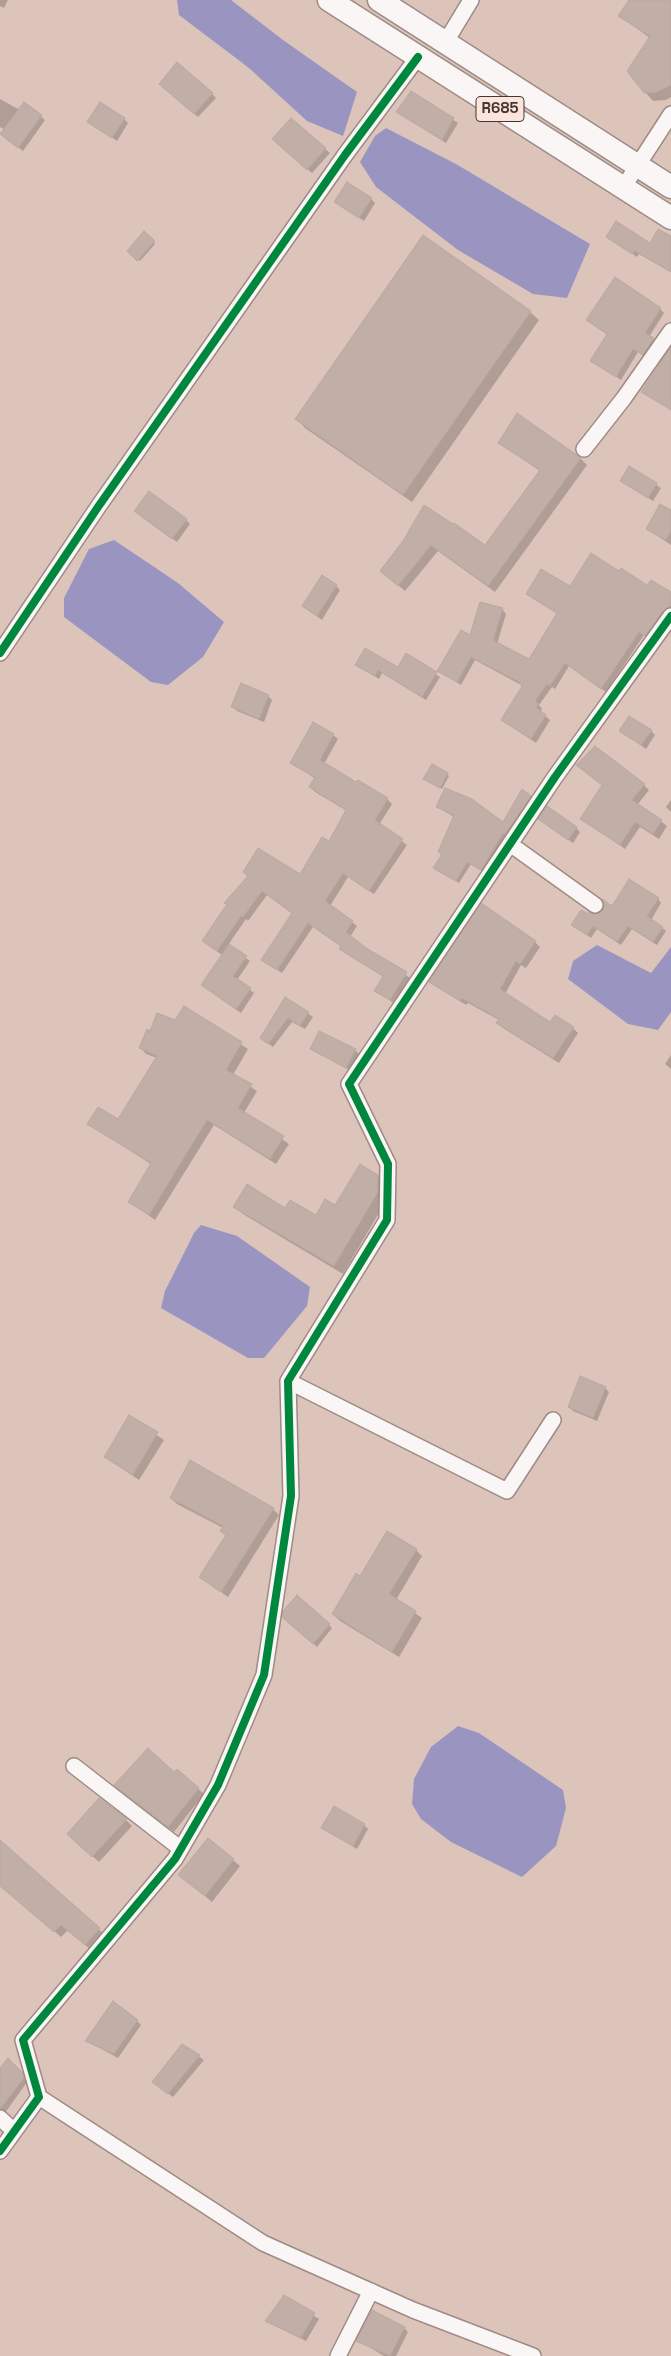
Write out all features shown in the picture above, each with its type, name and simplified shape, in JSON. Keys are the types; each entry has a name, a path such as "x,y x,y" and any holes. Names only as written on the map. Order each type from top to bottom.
{"main road":[{"name":"R685","path":"329,0 671,218"},
{"name":"R685","path":"380,0 671,187"}],"street":[{"path":"445,43 471,0"},
{"path":"0,653 98,507 345,154 418,57"},
{"path":"624,188 671,114"},
{"path":"584,449 624,398 671,332"},
{"path":"533,2356 371,2291 263,2243 39,2097 23,2040 175,1859 218,1784 264,1675 291,1496 288,1381 387,1220 388,1164 349,1084 555,777 671,616"},
{"path":"510,844 595,905"},
{"path":"288,1381 507,1491 553,1420"},
{"path":"74,1766 181,1849"},
{"path":"0,2151 39,2097"},
{"path":"0,2118 14,2131"},
{"path":"338,2356 371,2291"}],"shaded area":[{"path":"177,0 231,0 283,40 357,92 343,136 307,121 249,68 179,15"},
{"path":"386,128 456,164 590,244 567,298 533,294 458,250 376,187 360,162 375,136"},
{"path":"114,540 178,583 224,622 203,657 168,685 151,682 64,617 64,598 89,549"},
{"path":"597,945 651,973 671,947 671,1012 658,1030 628,1024 568,979 573,961"},
{"path":"201,1225 237,1236 310,1287 307,1306 264,1358 248,1358 161,1308 165,1291 194,1233"},
{"path":"458,1726 479,1733 563,1790 566,1808 556,1846 522,1877 451,1842 421,1819 412,1804 414,1779 431,1747"}],"building":[{"path":"629,0 671,0 671,85 657,92 644,93 627,71 650,36 618,16"},
{"path":"177,62 213,93 194,114 159,84"},
{"path":"411,91 454,118 442,140 396,112"},
{"path":"24,102 42,115 18,148 0,134"},
{"path":"100,102 125,118 112,138 87,122"},
{"path":"291,118 326,148 307,170 272,139"},
{"path":"347,182 372,198 359,218 334,202"},
{"path":"616,221 650,243 658,229 671,236 671,272 635,251 632,254 606,237"},
{"path":"144,231 155,241 137,261 127,251"},
{"path":"423,235 531,311 403,495 295,419"},
{"path":"615,277 661,308 645,333 654,338 643,355 633,349 616,377 590,361 607,334 586,320"},
{"path":"671,347 671,410 641,392"},
{"path":"517,413 581,458 488,586 431,545 398,586 380,571 403,541 424,505 485,545 540,470 498,443"},
{"path":"629,466 657,483 648,498 620,481"},
{"path":"149,491 187,519 172,539 134,511"},
{"path":"660,504 671,510 671,531 666,540 646,529"},
{"path":"591,553 619,571 621,568 647,585 651,580 671,592 671,605 663,611 645,636 639,632 601,689 565,663 550,686 547,684 535,701 539,704 536,708 546,715 531,739 501,720 522,686 519,682 471,657 457,682 437,671 461,630 470,635 480,602 503,608 493,640 529,659 557,613 526,594 541,569 570,586"},
{"path":"322,575 337,585 317,616 302,606"},
{"path":"365,648 398,667 406,653 437,672 422,697 378,670 375,676 355,665"},
{"path":"241,683 269,695 259,719 231,707"},
{"path":"629,716 652,730 641,745 619,731"},
{"path":"313,722 334,734 320,760 356,782 358,780 388,798 375,820 403,839 369,891 343,873 325,901 353,921 346,932 366,948 407,972 390,1000 374,991 383,976 339,949 341,946 308,923 277,970 261,960 292,913 262,891 243,917 241,916 217,951 202,941 227,904 224,903 248,876 243,872 258,848 300,874 322,837 329,841 346,810 309,787 315,777 290,763"},
{"path":"595,746 645,784 632,800 662,820 653,834 635,822 620,845 580,819 602,785 576,765"},
{"path":"432,764 448,773 440,788 423,779"},
{"path":"445,788 472,799 503,822 522,789 531,796 505,834 503,833 481,870 467,862 456,881 433,868 442,854 438,852 454,815 436,807"},
{"path":"547,806 577,827 568,840 538,819"},
{"path":"629,879 659,898 647,916 663,927 653,942 628,926 617,942 593,926 587,935 571,925 581,910 588,914 589,912 598,914 602,911 604,905 602,899 612,906"},
{"path":"481,903 536,941 520,964 516,961 500,989 550,1022 555,1015 574,1027 553,1058 496,1023 499,1019 462,998 460,1001 429,982"},
{"path":"229,944 247,956 233,976 251,988 236,1009 201,985"},
{"path":"285,997 309,1012 300,1026 288,1018 268,1044 260,1038"},
{"path":"184,1006 242,1042 226,1070 252,1084 238,1108 284,1136 270,1159 207,1120 149,1215 128,1202 151,1163 87,1124 98,1107 118,1119 157,1056 139,1048 147,1029 150,1031 157,1013 175,1020"},
{"path":"319,1031 356,1049 346,1068 310,1049"},
{"path":"360,1164 378,1175 378,1192 334,1266 233,1207 247,1184 285,1208 290,1200 316,1215 325,1199 335,1205"},
{"path":"580,1376 606,1387 593,1418 568,1407"},
{"path":"129,1415 158,1432 133,1475 104,1457"},
{"path":"190,1460 274,1508 221,1592 199,1577 226,1535 220,1531 223,1526 170,1498"},
{"path":"387,1531 417,1549 389,1594 416,1611 392,1652 332,1614 356,1573 360,1576"},
{"path":"297,1595 330,1624 313,1644 282,1617 283,1611"},
{"path":"148,1748 174,1772 177,1769 199,1788 168,1827 114,1785"},
{"path":"99,1798 127,1819 92,1857 67,1834"},
{"path":"334,1806 365,1824 353,1846 321,1828"},
{"path":"208,1838 234,1859 205,1896 178,1875"},
{"path":"0,1840 100,1928 85,1945 61,1925 54,1932 0,1886"},
{"path":"113,2001 138,2020 114,2054 85,2041"},
{"path":"182,2044 200,2055 168,2094 152,2082"},
{"path":"8,2058 23,2073 24,2078 0,2109 0,2068"},
{"path":"284,2295 315,2313 301,2338 265,2321"},
{"path":"372,2310 405,2327 390,2356 356,2341"}],"cycle path":[{"path":"0,653 98,507 345,155 418,57"},
{"path":"0,2151 39,2097 23,2040 175,1859 218,1785 264,1675 291,1496 288,1381 387,1220 388,1164 349,1084 555,777 671,616"}]}
